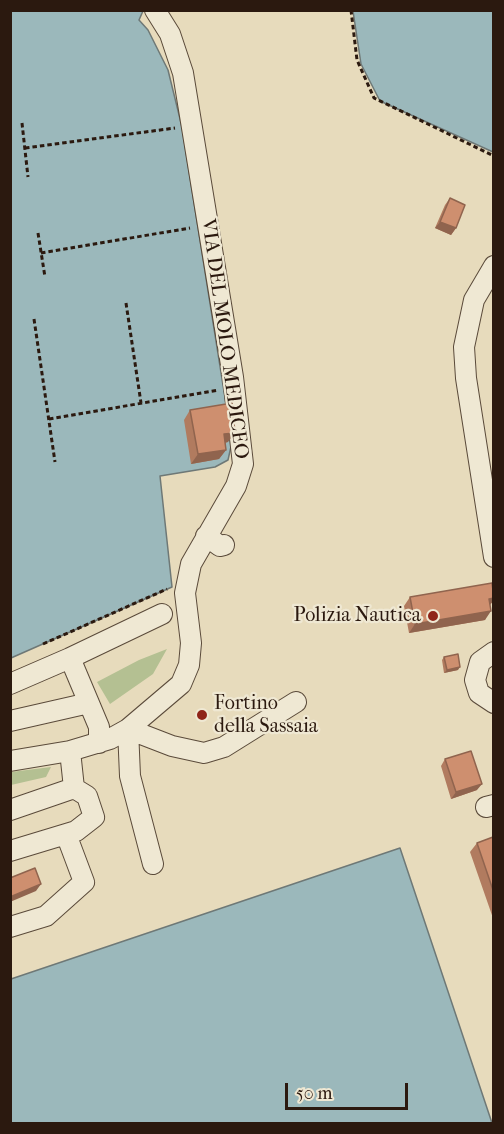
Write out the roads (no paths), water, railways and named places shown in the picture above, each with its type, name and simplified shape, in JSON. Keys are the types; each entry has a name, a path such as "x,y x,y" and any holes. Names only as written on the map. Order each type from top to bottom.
{"street":[{"name":"VIA DEL MOLO MEDICEO","path":"10,761 70,751 99,743 128,729 169,696 186,674 191,643 186,582 191,564 236,486 243,464 243,450 183,73 170,34 155,10"},
{"path":"494,266 474,300 464,346 487,470 494,557"},
{"path":"206,536 220,546 224,545"},
{"path":"10,684 162,614"},
{"path":"494,652 480,662 475,681 479,693 494,703"},
{"path":"70,658 99,727 99,743"},
{"path":"153,864 130,776 128,729 172,746 204,753 224,747 296,702"},
{"path":"10,721 89,703"},
{"path":"70,751 74,788"},
{"path":"10,810 74,788"},
{"path":"10,851 76,831 94,817 87,796 74,788"},
{"path":"10,927 46,916 84,882 66,834"}],"water":[{"path":"11,11 143,11 139,20 148,30 168,70 182,127 232,442 228,460 215,467 160,476 172,587 11,658"},
{"path":"353,11 493,11 493,152 380,101 361,64"},
{"path":"400,848 492,1123 11,1123 11,979"}],"place":[{"name":"Polizia Nautica","path":"433,616"},
{"name":"Fortino della Sassaia","path":"202,715"}]}
